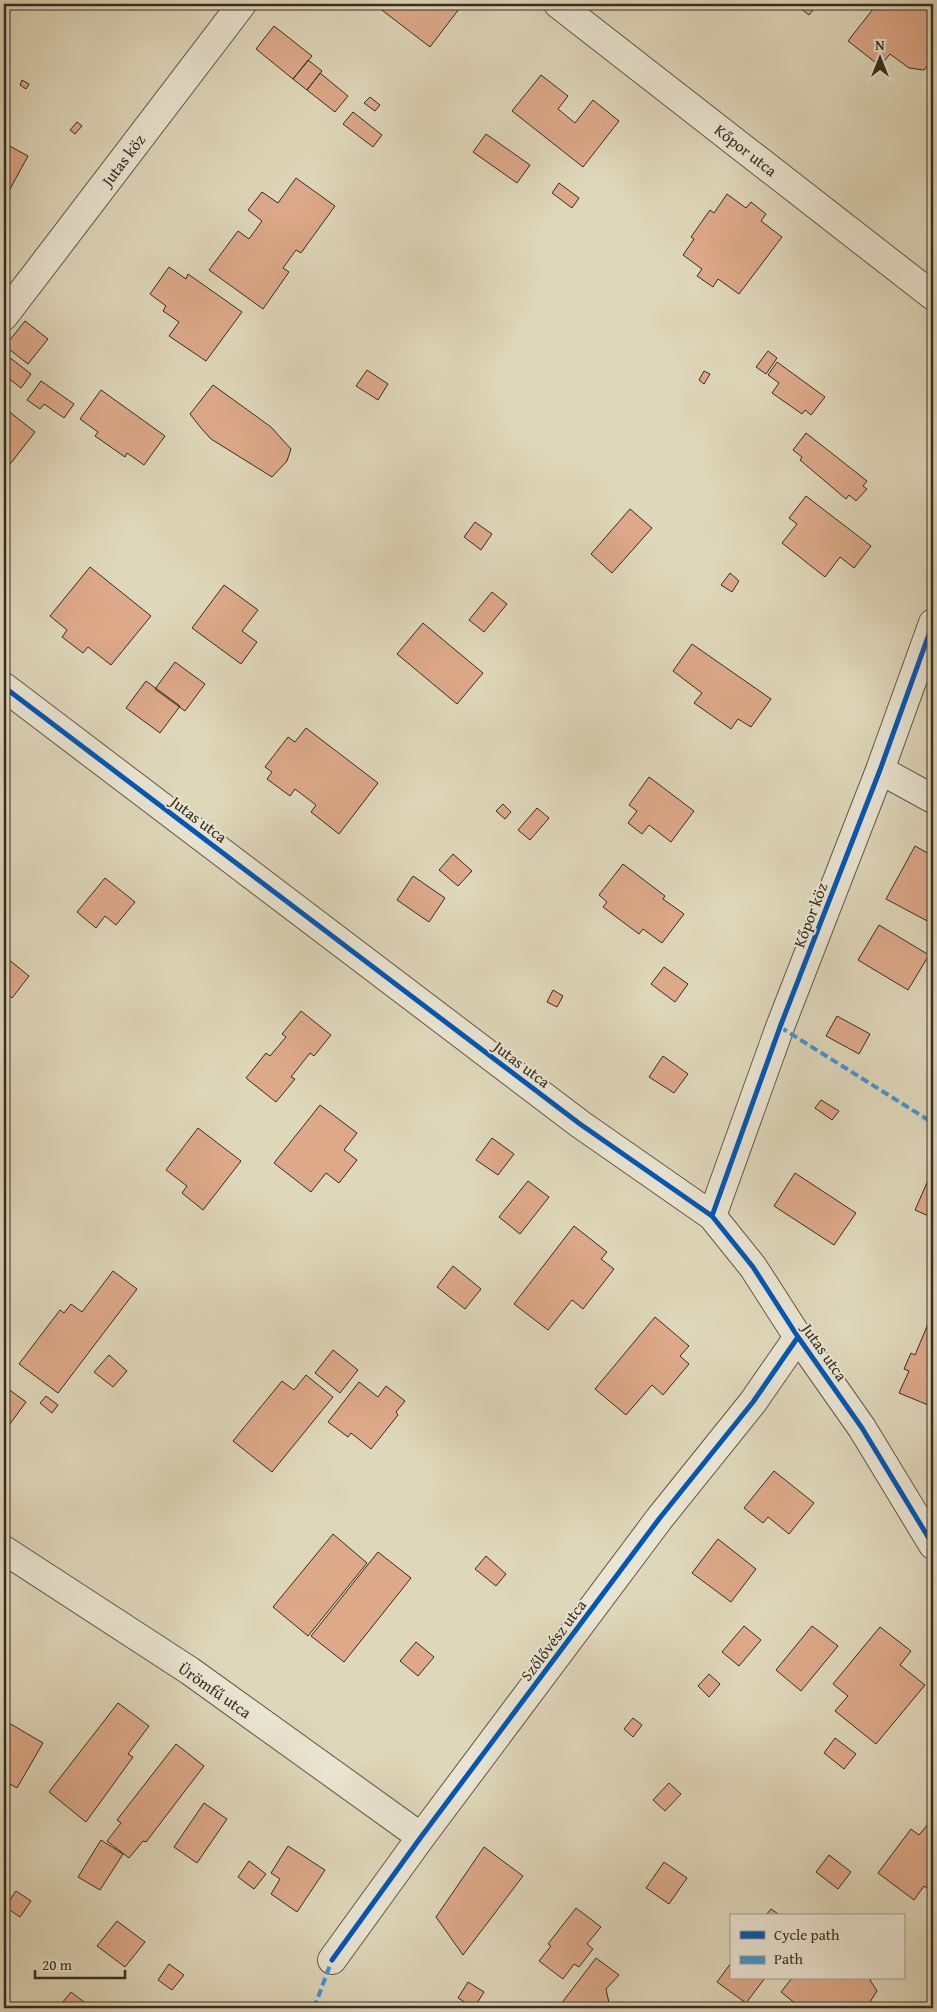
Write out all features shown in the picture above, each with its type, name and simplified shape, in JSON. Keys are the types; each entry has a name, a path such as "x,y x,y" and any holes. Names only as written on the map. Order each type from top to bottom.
{"street":[{"name":"Jutas köz","path":"4,316 242,4"},
{"name":"Kőpor utca","path":"558,4 933,296"},
{"name":"Kőpor köz","path":"712,1216 780,1027 880,770 933,623"},
{"name":"Jutas utca","path":"4,687 580,1124 712,1216 753,1268 798,1337 862,1428 933,1545"},
{"path":"880,770 933,799"},
{"name":"Szőlővész utca","path":"332,1960 421,1836 659,1519 753,1402 798,1337"},
{"name":"Ürömfű utca","path":"4,1550 190,1671 421,1836"}],"building":[{"path":"374,4 452,4 459,9 430,47"},
{"path":"795,4 818,4 809,15"},
{"path":"877,4 933,4 933,64 930,62 924,70 909,68 890,54 880,66 848,41"},
{"path":"274,26 312,56 293,79 256,49"},
{"path":"308,60 322,71 307,90 293,79"},
{"path":"320,73 348,96 335,112 307,90"},
{"path":"541,75 568,96 558,109 575,123 593,100 619,121 583,167 512,111"},
{"path":"22,80 29,84 26,89 20,85"},
{"path":"370,97 380,105 375,111 364,103"},
{"path":"353,112 382,135 373,147 343,124"},
{"path":"77,122 82,126 75,134 70,130"},
{"path":"486,134 530,165 517,183 473,152"},
{"path":"4,143 28,156 4,200"},
{"path":"296,178 335,206 301,253 296,250 283,268 289,272 263,309 209,270 238,231 249,239 262,221 248,210 262,192 278,203"},
{"path":"559,183 579,198 572,208 552,193"},
{"path":"727,194 746,208 751,202 766,214 761,221 782,237 739,294 718,279 713,287 697,276 702,269 683,255 694,239 691,237 710,210 714,213"},
{"path":"169,267 186,279 188,274 242,312 206,361 169,336 179,322 163,311 166,306 150,294"},
{"path":"25,321 48,339 28,364 5,346"},
{"path":"768,351 777,358 766,374 756,367"},
{"path":"9,357 31,374 21,388 4,375 4,365"},
{"path":"777,362 825,397 811,415 805,410 802,414 772,393 779,383 768,375"},
{"path":"367,370 388,384 378,400 356,386"},
{"path":"704,371 710,374 704,384 699,380"},
{"path":"41,381 74,404 64,418 44,404 40,409 27,400"},
{"path":"213,385 271,427 291,449 287,461 272,477 211,439 190,414"},
{"path":"101,390 165,436 144,465 127,453 125,457 95,436 98,432 80,419"},
{"path":"7,410 35,432 4,472 4,414"},
{"path":"806,433 867,481 863,486 867,489 856,501 849,495 846,499 800,460 802,457 793,450"},
{"path":"806,496 871,546 854,568 840,557 825,577 782,543 797,524 789,518"},
{"path":"630,509 652,528 612,573 591,554"},
{"path":"475,522 492,534 481,550 464,537"},
{"path":"90,567 151,616 111,665 88,647 83,653 62,637 67,630 50,616"},
{"path":"730,573 739,581 732,592 721,585"},
{"path":"224,585 258,610 242,631 257,642 241,664 192,628"},
{"path":"492,592 507,604 484,632 469,620"},
{"path":"423,623 483,673 457,704 397,654"},
{"path":"692,644 771,699 751,727 738,719 731,729 694,703 702,693 673,671"},
{"path":"175,662 205,684 185,711 155,689"},
{"path":"146,681 180,706 160,733 126,708"},
{"path":"306,728 378,783 339,834 311,812 316,805 295,789 290,796 267,779 272,772 265,767 288,737 295,742"},
{"path":"649,777 694,811 671,842 649,825 642,834 628,823 637,811 629,805"},
{"path":"503,804 511,812 505,819 496,811"},
{"path":"537,808 549,818 530,840 518,830"},
{"path":"915,846 933,856 933,924 886,899"},
{"path":"453,854 472,871 458,886 439,870"},
{"path":"623,864 665,896 663,899 684,914 662,943 643,929 639,934 603,907 607,902 599,895"},
{"path":"413,876 445,898 429,922 397,900"},
{"path":"105,878 135,902 116,925 105,916 96,928 77,912"},
{"path":"879,925 929,955 908,990 858,960"},
{"path":"8,959 29,976 12,998 4,991 4,964"},
{"path":"664,967 688,984 675,1002 651,984"},
{"path":"553,990 563,996 557,1007 547,1002"},
{"path":"301,1011 331,1035 314,1056 310,1053 291,1077 295,1079 276,1102 246,1078 266,1053 270,1056 286,1037 282,1034"},
{"path":"837,1016 870,1034 859,1054 826,1036"},
{"path":"663,1056 688,1074 674,1093 649,1077"},
{"path":"821,1100 839,1111 832,1120 815,1108"},
{"path":"320,1105 357,1133 344,1150 357,1160 339,1183 326,1173 311,1192 274,1163"},
{"path":"198,1128 241,1161 203,1210 182,1193 187,1186 166,1170"},
{"path":"492,1138 514,1154 498,1175 476,1160"},
{"path":"933,1169 933,1218 915,1210"},
{"path":"795,1173 856,1213 834,1245 774,1206"},
{"path":"528,1181 549,1197 520,1234 499,1217"},
{"path":"574,1226 607,1252 601,1259 614,1269 583,1309 572,1300 548,1330 514,1304"},
{"path":"453,1266 481,1289 465,1309 437,1287"},
{"path":"113,1271 137,1289 58,1393 19,1364 60,1310 64,1313 71,1304 82,1312"},
{"path":"655,1317 689,1346 680,1356 689,1364 663,1395 652,1385 626,1415 595,1389"},
{"path":"928,1324 933,1326 933,1407 899,1393 909,1371 904,1369 911,1353 915,1355"},
{"path":"333,1350 358,1370 340,1393 315,1373"},
{"path":"109,1355 127,1371 113,1387 94,1372"},
{"path":"306,1375 333,1397 272,1472 233,1441 282,1381 294,1390"},
{"path":"359,1382 378,1397 386,1386 405,1401 396,1412 398,1415 371,1449 351,1433 348,1437 328,1422"},
{"path":"7,1388 26,1402 4,1432 4,1392"},
{"path":"46,1396 58,1405 52,1413 40,1403"},
{"path":"774,1471 814,1503 789,1534 768,1517 763,1523 744,1508"},
{"path":"333,1534 367,1563 308,1636 273,1607"},
{"path":"718,1539 756,1569 731,1602 692,1573"},
{"path":"378,1552 411,1578 344,1662 311,1636"},
{"path":"486,1556 506,1574 496,1586 475,1569"},
{"path":"744,1626 761,1640 739,1666 722,1652"},
{"path":"812,1626 838,1646 801,1691 776,1670"},
{"path":"880,1627 911,1651 900,1665 925,1685 876,1744 835,1711 848,1696 833,1684"},
{"path":"416,1642 434,1657 418,1676 400,1661"},
{"path":"709,1674 720,1684 709,1697 698,1686"},
{"path":"118,1703 149,1726 128,1754 133,1757 86,1822 49,1792"},
{"path":"633,1718 642,1725 633,1737 624,1729"},
{"path":"9,1723 43,1743 17,1788 4,1781 4,1733"},
{"path":"835,1738 856,1754 844,1769 824,1753"},
{"path":"176,1744 204,1766 146,1842 143,1841 129,1858 107,1841 121,1823 117,1820"},
{"path":"669,1783 681,1794 665,1811 653,1800"},
{"path":"204,1803 227,1819 197,1863 174,1847"},
{"path":"929,1823 933,1826 933,1886 930,1890 924,1886 914,1900 878,1873 911,1829 919,1835"},
{"path":"101,1840 123,1854 100,1890 78,1877"},
{"path":"288,1846 325,1870 297,1912 271,1894 280,1879 271,1873"},
{"path":"484,1847 523,1876 463,1955 436,1917"},
{"path":"829,1855 851,1872 838,1889 816,1872"},
{"path":"249,1861 266,1874 254,1889 238,1877"},
{"path":"664,1862 687,1878 669,1904 646,1888"},
{"path":"16,1891 31,1901 20,1917 5,1907"},
{"path":"576,1908 601,1927 587,1944 593,1949 579,1967 574,1964 563,1979 539,1961 551,1946 548,1944"},
{"path":"771,1909 778,1914 767,1914"},
{"path":"117,1921 145,1942 125,1967 97,1946"},
{"path":"596,1958 619,1975 606,1989 609,2003 605,2008 558,2008"},
{"path":"169,1964 184,1975 172,1990 158,1980"},
{"path":"730,1964 730,1980 763,1980 746,2003 717,1982"},
{"path":"790,1980 870,1980 877,1991 866,2008 816,2006 814,2008 801,2008 781,1992"},
{"path":"468,1982 484,1992 474,2008 458,1998"},
{"path":"71,1992 92,2008 58,2008"}],"marked path":[{"path":"780,1027 933,1123"},
{"path":"314,2008 332,1960"}],"cycle path":[{"path":"712,1216 780,1027 880,770 933,623"},
{"path":"4,687 580,1124 712,1216 753,1267 798,1337 862,1428 933,1545"},
{"path":"332,1960 421,1837 659,1519 753,1402 798,1337"}]}
